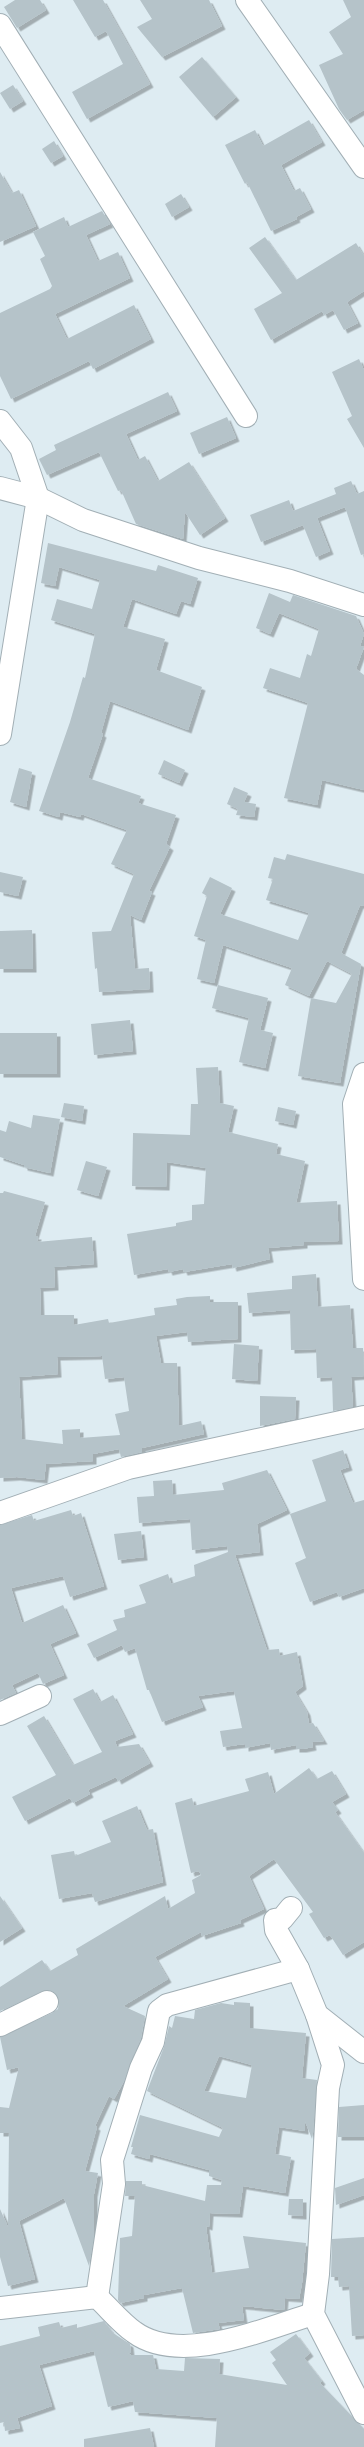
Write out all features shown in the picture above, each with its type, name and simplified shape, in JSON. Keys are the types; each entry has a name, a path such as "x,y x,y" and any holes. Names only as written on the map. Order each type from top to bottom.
{"street":[{"path":"247,0 364,167"},
{"path":"0,26 246,416"},
{"path":"0,421 21,448 38,498 4,692 0,734"},
{"path":"0,488 38,498 83,520 199,558 290,581 364,605"},
{"path":"364,1074 354,1104 364,1279"},
{"path":"0,1513 128,1468 364,1417"},
{"path":"0,1714 40,1696"},
{"path":"291,1908 282,1918 275,1920 276,1930 298,1969 317,2016 333,2065 328,2088 318,2274 313,2314 364,2413"},
{"path":"97,2296 114,2184 112,2160 141,2068 153,2042 159,2011 167,2005 298,1969"},
{"path":"0,2025 47,2002"},
{"path":"317,2016 364,2052"},
{"path":"0,2308 97,2296"},
{"path":"97,2296 135,2333 166,2346 184,2348 205,2346 313,2314"}],"building":[{"path":"15,0 40,0 46,10 17,28 4,7"},
{"path":"73,0 103,0 150,84 87,119 72,92 123,64 106,31 95,37"},
{"path":"140,0 209,0 222,26 162,57 137,27 152,19"},
{"path":"343,0 364,0 364,110 347,120 339,109 319,65 343,54 329,32 351,17"},
{"path":"202,57 236,97 213,117 179,77"},
{"path":"13,85 23,101 10,109 0,93"},
{"path":"309,120 322,142 281,165 294,191 300,188 311,209 296,217 297,219 271,231 247,182 245,184 225,145 255,130 263,146"},
{"path":"54,141 63,156 51,163 42,149"},
{"path":"0,172 12,193 19,190 36,226 0,242"},
{"path":"181,194 189,207 172,217 165,204"},
{"path":"102,211 110,224 86,235 98,261 118,252 130,278 55,314 67,339 134,305 151,339 93,369 89,361 11,399 0,376 0,313 50,289 52,286 40,259 45,256 33,232 64,217 68,227"},
{"path":"265,237 296,280 356,243 364,256 364,291 347,302 358,323 344,330 333,310 324,315 322,311 271,340 254,309 282,293 249,248"},
{"path":"359,359 364,370 364,448 347,419 352,416 332,372"},
{"path":"168,392 177,411 126,434 138,460 145,456 158,481 189,462 225,518 200,535 185,512 183,539 136,524 121,490 118,491 99,452 47,475 39,459 56,450 54,445"},
{"path":"227,417 236,438 199,454 190,433"},
{"path":"351,481 357,494 364,491 364,554 361,555 345,507 317,518 330,551 316,557 303,525 261,542 250,515 289,500 293,511 336,494 334,488"},
{"path":"48,543 156,571 158,565 198,578 190,604 181,601 176,614 132,599 123,627 165,639 156,670 202,687 188,730 110,701 101,733 103,734 88,778 141,796 138,803 176,815 166,844 170,847 149,891 152,892 141,920 130,915 135,969 149,968 150,989 99,992 97,968 95,969 92,932 111,931 134,874 111,864 127,830 81,814 80,817 60,812 59,817 39,811 70,722 83,677 85,678 95,634 51,620 57,599 92,609 100,580 59,567 55,586 41,583"},
{"path":"269,593 290,602 293,595 356,616 364,634 360,646 364,647 356,669 364,675 364,790 322,780 317,805 284,798 308,703 263,688 270,668 300,678 307,654 311,656 319,629 279,613 270,634 256,628"},
{"path":"164,760 185,770 179,783 158,774"},
{"path":"19,768 32,772 26,807 10,802"},
{"path":"234,787 248,793 244,802 256,804 254,817 236,815 238,809 227,804"},
{"path":"287,854 364,874 364,906 360,905 341,953 361,964 340,1083 298,1076 311,998 336,1003 352,974 327,961 309,996 285,985 292,968 223,945 214,983 197,979 206,940 194,936 207,896 202,893 210,877 232,888 220,914 298,940 309,913 266,900 273,879 268,878 274,857 285,860"},
{"path":"0,872 23,877 18,896 0,892"},
{"path":"32,930 33,969 0,969 0,931"},
{"path":"218,985 268,998 260,1030 273,1033 265,1068 239,1062 249,1018 212,1008"},
{"path":"130,1020 133,1051 94,1055 91,1024"},
{"path":"0,1033 57,1033 57,1074 0,1074"},
{"path":"218,1067 220,1103 234,1106 228,1132 278,1144 276,1154 305,1161 296,1203 337,1201 339,1241 304,1242 304,1245 268,1248 270,1259 233,1268 232,1264 184,1272 183,1269 169,1272 168,1269 134,1275 127,1234 176,1226 176,1223 192,1220 192,1205 204,1204 206,1168 167,1162 166,1187 132,1186 133,1133 190,1135 191,1104 198,1104 196,1068"},
{"path":"64,1103 84,1106 82,1121 61,1117"},
{"path":"278,1107 296,1111 293,1125 275,1121"},
{"path":"33,1115 60,1119 50,1173 24,1167 24,1165 0,1157 0,1130 6,1132 9,1121 31,1128"},
{"path":"86,1161 107,1167 98,1196 77,1190"},
{"path":"4,1191 45,1202 35,1236 38,1236 37,1242 92,1237 94,1264 54,1267 55,1287 40,1288 41,1315 74,1315 74,1325 108,1319 109,1323 155,1315 154,1308 177,1305 176,1299 187,1297 210,1296 210,1302 238,1302 238,1339 188,1342 187,1332 156,1336 161,1363 177,1363 179,1426 201,1421 204,1434 142,1448 142,1452 121,1457 119,1449 93,1454 93,1461 46,1464 44,1480 17,1477 0,1478 0,1193 3,1193","holes":["102,1356 105,1379 124,1377 129,1411 115,1414 120,1435 80,1438 80,1429 62,1430 63,1444 22,1439 19,1377 58,1374 57,1357"]},
{"path":"316,1274 318,1307 350,1305 353,1348 363,1348 364,1376 351,1377 353,1407 333,1411 332,1377 317,1378 316,1349 291,1350 290,1310 249,1313 247,1293 292,1289 292,1276"},
{"path":"234,1344 259,1346 257,1381 232,1379"},
{"path":"260,1396 296,1397 295,1419 260,1426"},
{"path":"343,1450 349,1467 340,1470 353,1503 364,1500 364,1588 339,1597 337,1592 310,1602 295,1563 306,1558 290,1514 326,1501 312,1460"},
{"path":"267,1470 287,1510 257,1524 260,1552 235,1555 267,1650 279,1649 280,1656 297,1652 303,1686 295,1692 307,1712 309,1724 313,1723 324,1741 312,1742 313,1747 303,1749 296,1749 296,1745 271,1750 270,1743 245,1748 245,1744 223,1747 220,1731 242,1728 234,1691 198,1696 203,1707 162,1722 149,1690 147,1690 135,1648 125,1652 122,1645 94,1658 87,1644 117,1630 113,1620 125,1617 124,1610 146,1603 139,1585 168,1574 171,1584 195,1576 194,1565 228,1552 227,1546 192,1550 190,1519 139,1523 137,1497 154,1496 153,1481 172,1480 173,1495 224,1490 222,1483"},
{"path":"71,1510 73,1516 81,1513 104,1586 70,1597 63,1576 11,1588 22,1623 63,1605 76,1633 50,1644 64,1675 43,1684 38,1673 12,1685 16,1693 0,1700 0,1525 32,1515 34,1521"},
{"path":"141,1531 144,1557 118,1560 114,1534"},
{"path":"93,1689 100,1702 113,1695 133,1734 115,1741 117,1747 139,1744 150,1763 118,1781 116,1777 88,1790 90,1794 73,1803 70,1798 25,1821 12,1797 56,1775 27,1726 44,1716 73,1765 102,1752 73,1699"},
{"path":"309,1768 317,1779 332,1771 346,1794 332,1802 338,1810 335,1812 364,1853 364,1942 343,1955 330,1935 324,1938 309,1914 313,1912 274,1859 249,1876 264,1909 240,1920 241,1923 202,1936 201,1932 155,1957 168,1979 123,2006 145,2016 141,2038 124,2081 114,2099 109,2096 95,2126 97,2127 85,2171 98,2173 94,2194 94,2236 89,2266 64,2198 19,2221 35,2279 8,2286 0,2257 0,2209 8,2227 9,2133 0,2133 0,2107 9,2108 19,2067 7,2070 0,2037 52,2013 58,2009 59,2002 54,1992 47,1990 0,2011 0,1987 42,1960 50,1971 78,1955 76,1949 165,1896 168,1909 195,1893 192,1880 201,1875 199,1871 191,1873 175,1803 192,1798 194,1806 249,1791 245,1779 268,1772 274,1794"},
{"path":"137,1806 147,1830 153,1829 163,1882 95,1902 92,1893 59,1899 51,1855 74,1851 75,1856 111,1842 102,1821"},
{"path":"0,1896 22,1928 0,1942"},
{"path":"234,2002 250,2003 250,2028 306,2033 302,2078 317,2080 313,2133 312,2139 305,2121 305,2131 279,2127 275,2154 291,2157 285,2193 243,2186 239,2214 210,2213 209,2227 206,2226 212,2273 249,2268 243,2236 306,2243 302,2283 299,2299 285,2298 284,2310 242,2306 244,2320 218,2323 220,2329 193,2333 182,2288 144,2295 144,2298 120,2303 118,2300 120,2238 132,2236 135,2196 125,2196 126,2181 142,2181 142,2185 205,2201 207,2185 221,2185 222,2180 209,2176 209,2170 150,2154 149,2159 131,2154 133,2147 131,2147 140,2115 219,2137 223,2128 147,2091 164,2047 169,2026 172,2028 175,2016 194,2019 195,2010 221,2003 234,2005","holes":["219,2056 252,2065 246,2098 204,2091"]},
{"path":"364,2105 364,2137 338,2137 339,2107"},
{"path":"364,2178 364,2195 336,2205 335,2188"},
{"path":"289,2199 303,2199 303,2216 288,2215"},
{"path":"364,2237 364,2335 352,2336 349,2286 339,2287 338,2277 331,2277 332,2239"},
{"path":"104,2321 113,2333 130,2344 131,2353 128,2353 131,2355 153,2355 156,2369 184,2371 185,2358 220,2359 219,2374 287,2385 272,2363 276,2360 270,2352 296,2334 310,2353 304,2358 322,2381 320,2383 364,2429 364,2447 215,2447 217,2418 135,2412 133,2401 108,2407 94,2351 39,2365 52,2406 17,2418 20,2428 5,2431 4,2422 0,2423 0,2346 40,2336 38,2327 59,2322 61,2328 77,2324 77,2328"},
{"path":"150,2428 154,2447 84,2447 84,2439"}]}
